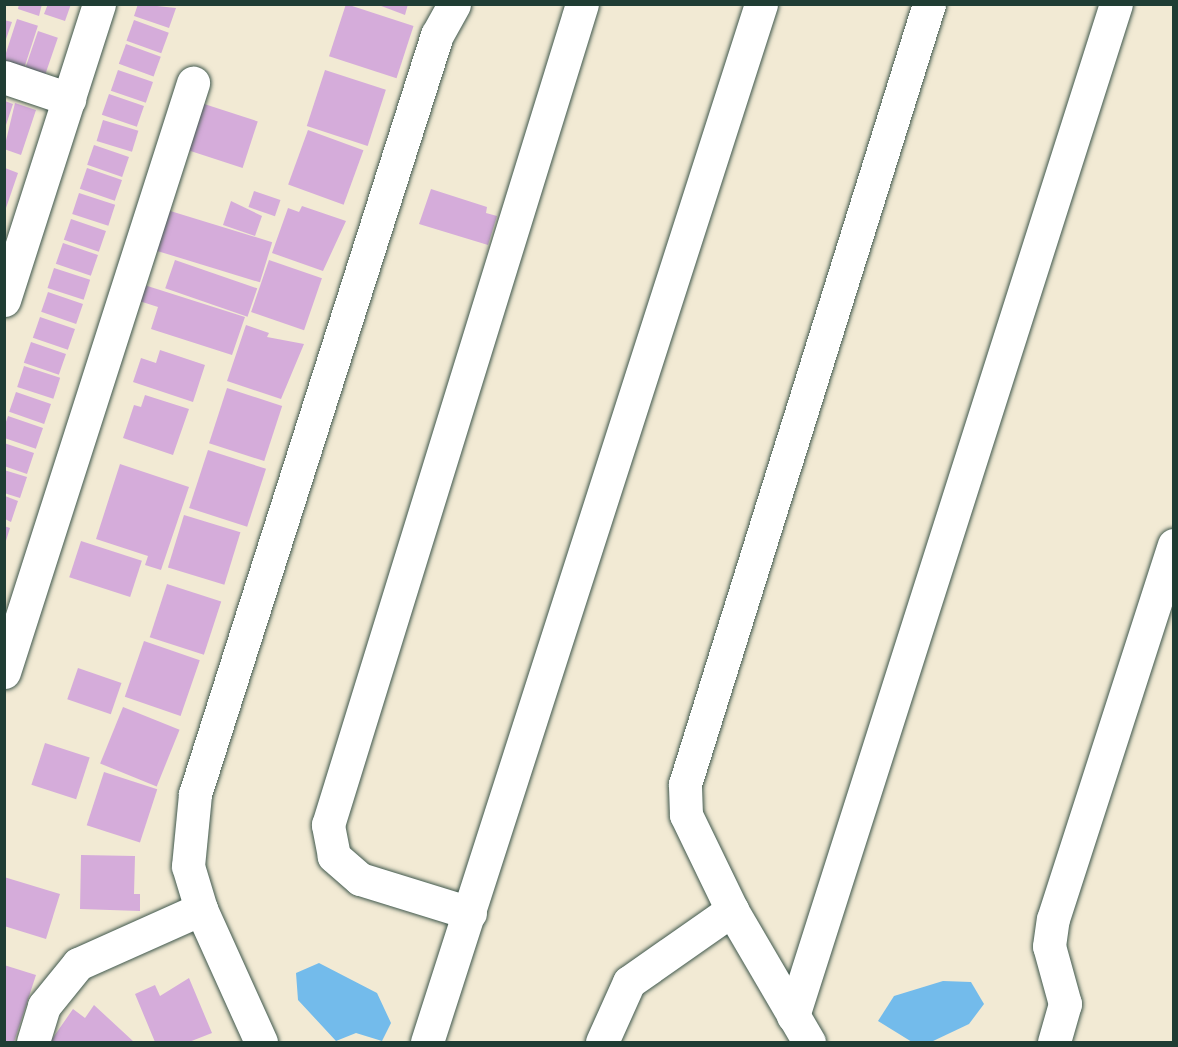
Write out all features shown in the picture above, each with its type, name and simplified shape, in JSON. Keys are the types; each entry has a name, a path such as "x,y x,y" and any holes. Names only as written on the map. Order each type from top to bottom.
{"street":[{"path":"4,300 16,225 69,99 99,4"},
{"path":"261,1042 201,909 188,866 195,794 437,35 454,4"},
{"path":"470,913 360,879 334,856 328,825 582,4"},
{"path":"427,1042 761,4"},
{"path":"801,1029 732,910 686,815 685,784 929,4"},
{"path":"801,1029 1116,4"},
{"path":"4,77 69,99"},
{"path":"4,672 193,83"},
{"path":"1054,1042 1065,1004 1049,946 1053,919 1173,545"},
{"path":"33,1042 44,1006 78,964 201,909"},
{"path":"602,1042 628,982 732,910"}],"water":[{"path":"319,963 377,993 391,1023 382,1041 356,1033 336,1041 298,1000 296,973"},
{"path":"943,981 971,982 984,1004 969,1024 931,1042 912,1042 878,1021 894,996"}],"building":[{"path":"19,4 42,4 39,16 18,9"},
{"path":"48,4 71,4 65,21 44,14"},
{"path":"138,4 176,8 169,28 134,16"},
{"path":"346,4 414,26 397,78 329,56"},
{"path":"376,4 408,4 405,15"},
{"path":"17,19 38,26 23,71 4,65"},
{"path":"4,20 12,22 5,42 4,42"},
{"path":"134,20 169,33 161,53 126,41"},
{"path":"38,31 58,38 44,78 24,72"},
{"path":"126,44 161,57 154,76 119,64"},
{"path":"118,70 153,82 146,103 111,91"},
{"path":"325,70 386,90 368,146 307,126"},
{"path":"109,94 144,106 137,127 102,115"},
{"path":"5,101 13,104 5,128"},
{"path":"195,101 258,121 243,168 180,148"},
{"path":"15,103 36,110 21,155 4,149"},
{"path":"103,120 138,131 132,152 97,141"},
{"path":"308,130 363,150 344,205 288,185"},
{"path":"94,145 129,157 122,177 87,165"},
{"path":"5,168 18,173 5,211"},
{"path":"87,168 122,180 115,201 80,189"},
{"path":"431,189 487,207 486,213 497,216 488,245 419,224"},
{"path":"254,191 280,200 275,216 248,207"},
{"path":"79,193 115,205 108,226 72,214"},
{"path":"231,201 262,216 255,236 223,225"},
{"path":"302,206 346,221 323,271 272,253 288,208 299,212"},
{"path":"167,210 272,242 260,282 155,250"},
{"path":"71,219 106,231 99,252 64,240"},
{"path":"63,243 98,255 91,276 56,264"},
{"path":"175,260 257,288 247,317 165,288"},
{"path":"269,260 322,278 304,330 251,312"},
{"path":"54,268 90,280 84,300 48,288"},
{"path":"138,283 245,317 232,355 151,329 158,307 133,299"},
{"path":"48,292 83,304 76,324 41,312"},
{"path":"40,317 75,329 68,350 33,338"},
{"path":"246,325 269,333 267,337 304,344 281,399 227,381"},
{"path":"31,342 66,354 59,375 24,363"},
{"path":"160,350 205,365 193,402 133,382 141,358 156,363"},
{"path":"24,366 60,378 53,399 17,387"},
{"path":"227,388 282,406 264,461 209,443"},
{"path":"16,392 51,404 44,424 9,412"},
{"path":"145,395 189,409 173,455 123,438 134,405 141,407"},
{"path":"8,416 43,428 36,449 4,438 4,428"},
{"path":"4,443 34,453 27,474 4,466"},
{"path":"208,450 266,469 247,527 189,508"},
{"path":"120,464 189,487 161,570 145,565 148,556 96,539"},
{"path":"4,470 27,477 20,498 4,493"},
{"path":"5,496 18,501 11,522 5,519"},
{"path":"184,515 240,532 224,585 168,568"},
{"path":"4,526 10,528 5,544 4,544"},
{"path":"81,541 142,561 130,597 69,577"},
{"path":"167,584 221,602 204,655 150,637"},
{"path":"144,641 200,660 181,716 125,697"},
{"path":"78,668 121,683 111,714 67,699"},
{"path":"123,707 180,730 157,786 100,764"},
{"path":"45,743 90,758 76,799 31,785"},
{"path":"104,772 157,789 140,843 87,825"},
{"path":"81,855 135,856 134,894 140,894 140,911 80,909"},
{"path":"4,877 60,894 46,939 4,926"},
{"path":"4,965 36,975 14,1042 4,1042"},
{"path":"189,978 212,1033 189,1042 155,1042 135,994 155,985 160,996"},
{"path":"94,1005 134,1042 50,1042 73,1009 85,1018"}]}
